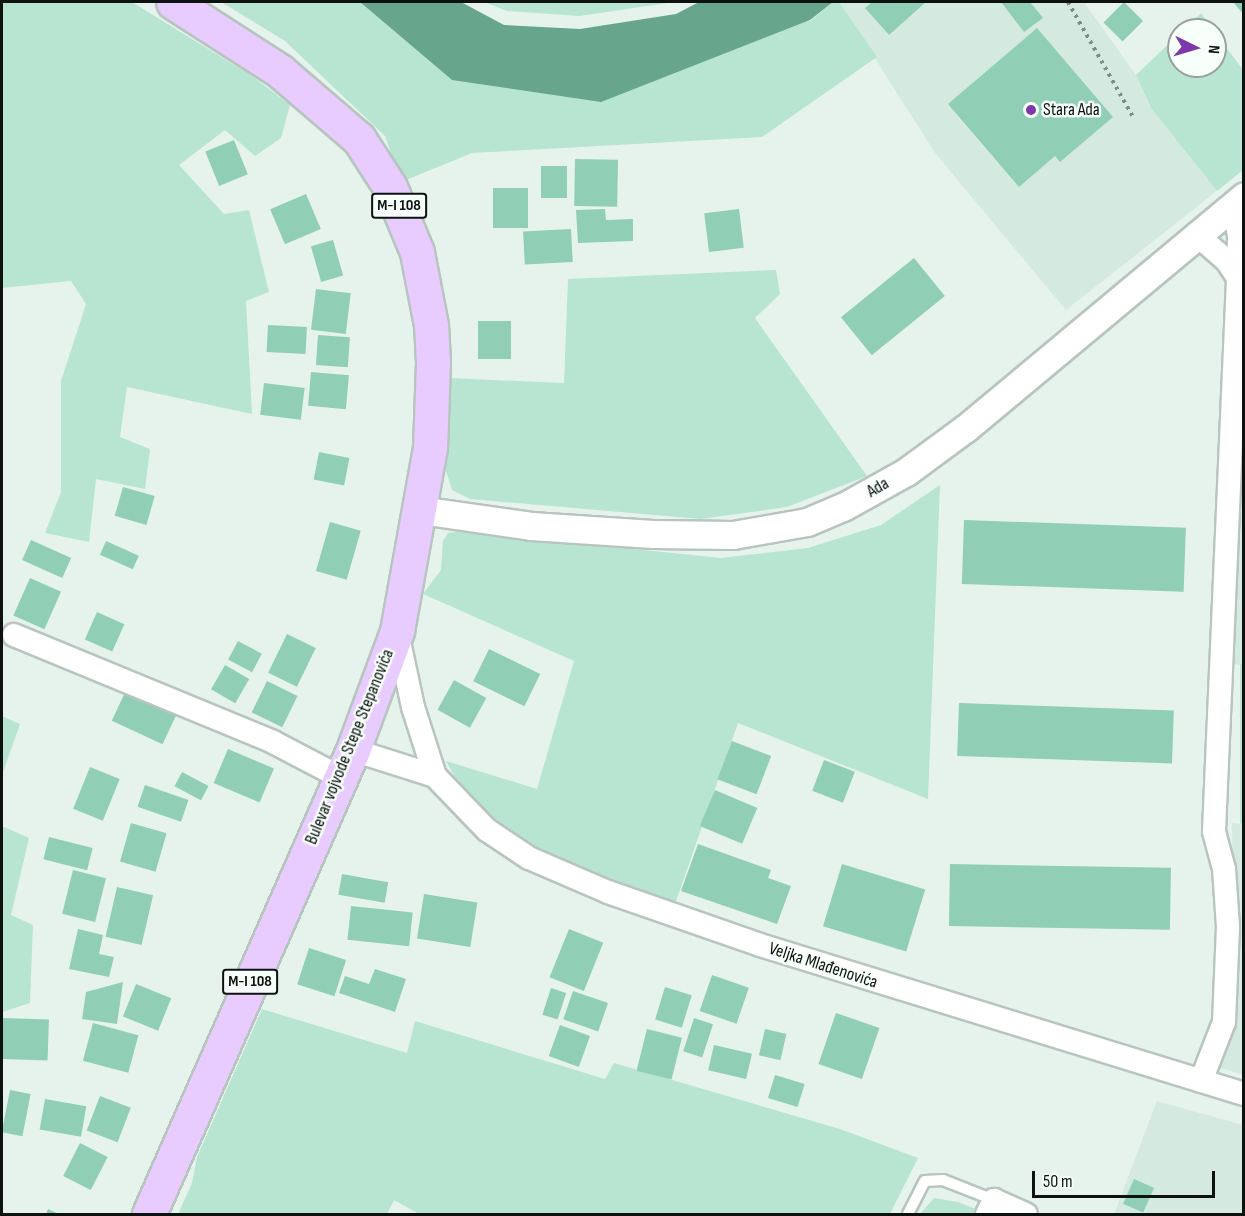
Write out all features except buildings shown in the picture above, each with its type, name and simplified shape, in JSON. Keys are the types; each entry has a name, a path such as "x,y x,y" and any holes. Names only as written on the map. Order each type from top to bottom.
{"main road":[{"name":"Bulevar vojvode Stepe Stepanovića","path":"149,1215 346,764 397,631 430,448 431,325 417,252 390,187 359,140 311,95 173,2"}],"street":[{"name":"Ada","path":"420,510 531,526 653,534 733,535 807,522 843,507 906,472 966,428 1239,200"},
{"path":"1201,1081 1224,1022 1227,927 1224,869 1214,831 1238,278 1239,200"},
{"path":"1196,234 1227,261 1238,278"},
{"name":"Veljka Mlađenovića","path":"397,631 413,707 435,776 487,830 556,872 760,945 1244,1094"},
{"name":"Veljka Mlađenovića","path":"14,635 273,742 346,764 435,776"},
{"path":"991,1207 1026,1215"}],"lane":[{"path":"908,1215 925,1181 943,1180 991,1207"}],"path":[{"path":"1068,2 1133,117"}],"shaded area":[{"path":"2,2 132,2 252,76 290,105 281,138 255,156 225,130 179,165 224,214 249,210 269,292 246,301 252,414 127,387 120,437 150,449 145,489 96,479 89,542 45,533 61,492 61,381 86,304 71,281 2,288"},
{"path":"221,2 360,2 452,80 810,21 833,2 839,2 877,57 762,137 472,153 401,182 385,136 285,41"},
{"path":"360,2 461,2 504,25 580,29 676,14 699,2 833,2 810,20 601,102 452,80"},
{"path":"484,2 675,2 579,16 507,11"},
{"path":"839,2 1084,2 1136,75 1151,108 1217,191 1066,310 935,153"},
{"path":"1167,45 1167,78 1227,78 1227,49 1244,71 1243,170 1217,191 1151,108 1136,75"},
{"path":"776,270 780,294 755,318 867,476 787,507 701,519 470,499 452,490 445,468 448,378 564,383 568,279"},
{"path":"1243,352 1244,665 1228,664"},
{"path":"940,485 928,799 738,723 675,904 543,859 476,806 453,774 446,761 537,789 574,661 423,594 441,570 443,541 448,533 460,531 721,558 808,548 881,525"},
{"path":"1240,664 1244,665 1243,824 1240,823"},
{"path":"2,716 20,724 2,775"},
{"path":"1232,823 1243,824 1243,1075 1214,1066 1234,1020"},
{"path":"2,826 29,838 11,915 33,925 30,1003 2,1012"},
{"path":"262,1009 407,1053 415,1021 605,1079 614,1063 840,1129 918,1158 890,1214 419,1214 394,1200 387,1214 178,1214 192,1183 197,1157"},
{"path":"1157,1101 1243,1125 1243,1214 1114,1214"},
{"path":"934,1198 958,1202 978,1210 976,1214 920,1214"}],"place":[{"name":"Stara Ada","path":"1031,110"}]}
